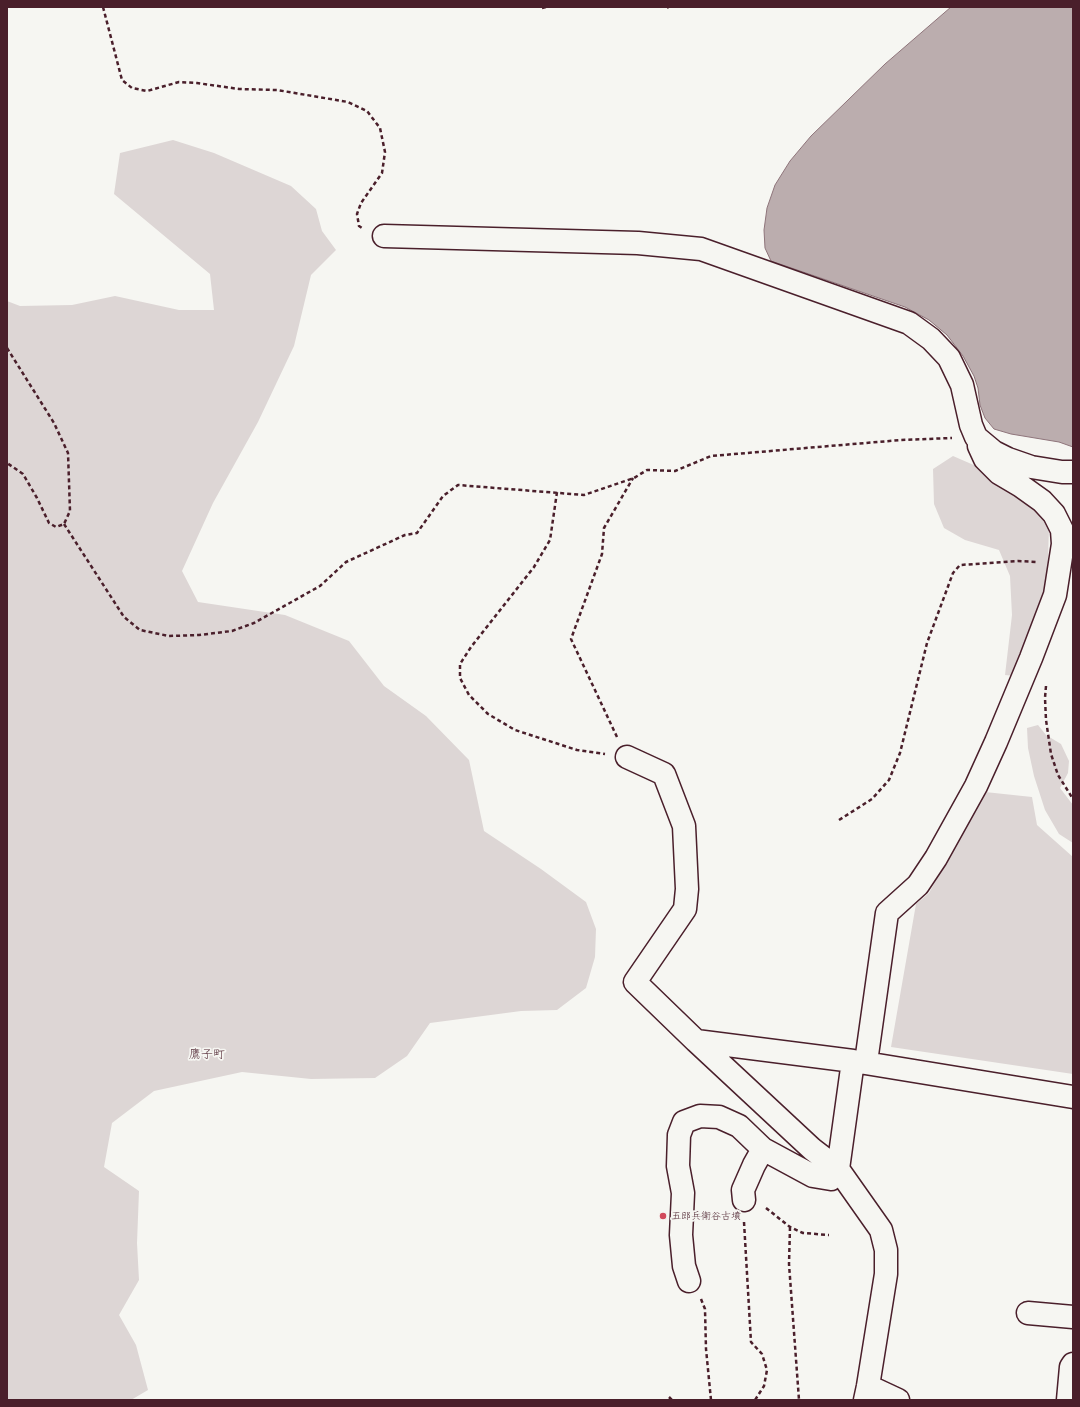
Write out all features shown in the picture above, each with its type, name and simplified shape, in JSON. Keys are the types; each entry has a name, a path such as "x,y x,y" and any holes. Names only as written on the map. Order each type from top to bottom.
{"street":[{"path":"384,236 638,243 701,249 909,323 931,339 949,358 962,385 971,425 984,459 999,473 1042,501 1068,526 1063,544 1053,602 996,742 976,786 936,858 918,885 887,913 860,1062 838,1169 831,1179 813,1176 763,1149 739,1126 719,1116 700,1116 684,1122 679,1135 678,1166 683,1193 681,1235 684,1266 689,1281"},
{"path":"976,437 994,452 1031,467 1062,472 1073,472"},
{"path":"627,757 664,774 684,826 687,889 685,909 634,982 812,1149 838,1169 881,1230 886,1250 886,1274 867,1393 898,1400"},
{"path":"696,1041 860,1062 1073,1097"},
{"path":"744,1200 743,1190 763,1149"},
{"path":"1028,1313 1073,1317"},
{"path":"1068,1400 1071,1367 1073,1364"}],"path":[{"path":"104,7 122,80 132,88 147,91 179,82 197,82 239,88 277,90 348,102 367,110 380,128 386,152 382,173 360,203 357,214 359,226 369,234 384,236"},
{"path":"7,348 54,423 68,453 70,511 64,524 56,527 49,523 23,474 7,463"},
{"path":"64,524 124,617 140,630 170,636 199,635 232,631 254,623 320,586 346,562 405,535 417,533 443,496 458,486 584,495 634,478 648,470 675,471 711,456 901,440 976,437"},
{"path":"627,757 571,639 602,554 604,528 634,478"},
{"path":"557,492 550,540 534,567 467,653 460,664 460,678 469,695 488,714 516,730 577,750 627,757"},
{"path":"839,820 872,799 889,780 900,753 927,643 953,573 960,565 1018,561 1060,563"},
{"path":"1047,682 1045,698 1046,720 1051,754 1058,775 1073,799"},
{"path":"755,1400 764,1386 767,1370 762,1354 751,1342 744,1200 766,1208 790,1227 803,1233 829,1235"},
{"path":"790,1227 789,1264 799,1400"},
{"path":"689,1281 700,1294 705,1309 706,1348 711,1400"},
{"path":"669,1397 672,1400"}],"shaded area":[{"path":"951,7 1073,7 1073,447 1059,442 1011,434 994,429 985,418 980,405 978,388 974,376 963,356 947,335 929,320 905,307 771,261 765,248 764,230 767,208 775,185 790,161 811,136 885,64"},
{"path":"173,140 214,153 291,186 316,209 322,231 336,250 311,275 294,346 258,422 213,503 182,571 198,602 285,615 349,641 384,686 426,716 469,760 484,831 541,869 586,902 596,929 595,957 586,988 557,1010 521,1011 430,1023 407,1056 375,1078 311,1079 242,1072 154,1091 112,1123 104,1167 139,1191 137,1243 139,1280 119,1315 136,1345 148,1390 131,1400 7,1400 7,301 20,306 72,305 115,296 179,310 214,310 210,274 114,194 120,153"},
{"path":"953,456 976,466 1035,505 1049,528 1047,586 1015,676 1005,675 1012,615 1010,576 999,550 965,540 944,528 934,504 933,469"},
{"path":"1038,725 1046,735 1061,744 1069,761 1068,773 1060,788 1073,805 1073,843 1059,834 1045,810 1034,776 1028,748 1027,728"},
{"path":"985,792 1032,797 1037,825 1073,857 1073,1074 891,1047 916,904 929,893"}],"place":[{"name":"五郎兵衛谷古墳","path":"663,1216"}],"district":[{"name":"鷹子町","path":"207,1055"}]}
